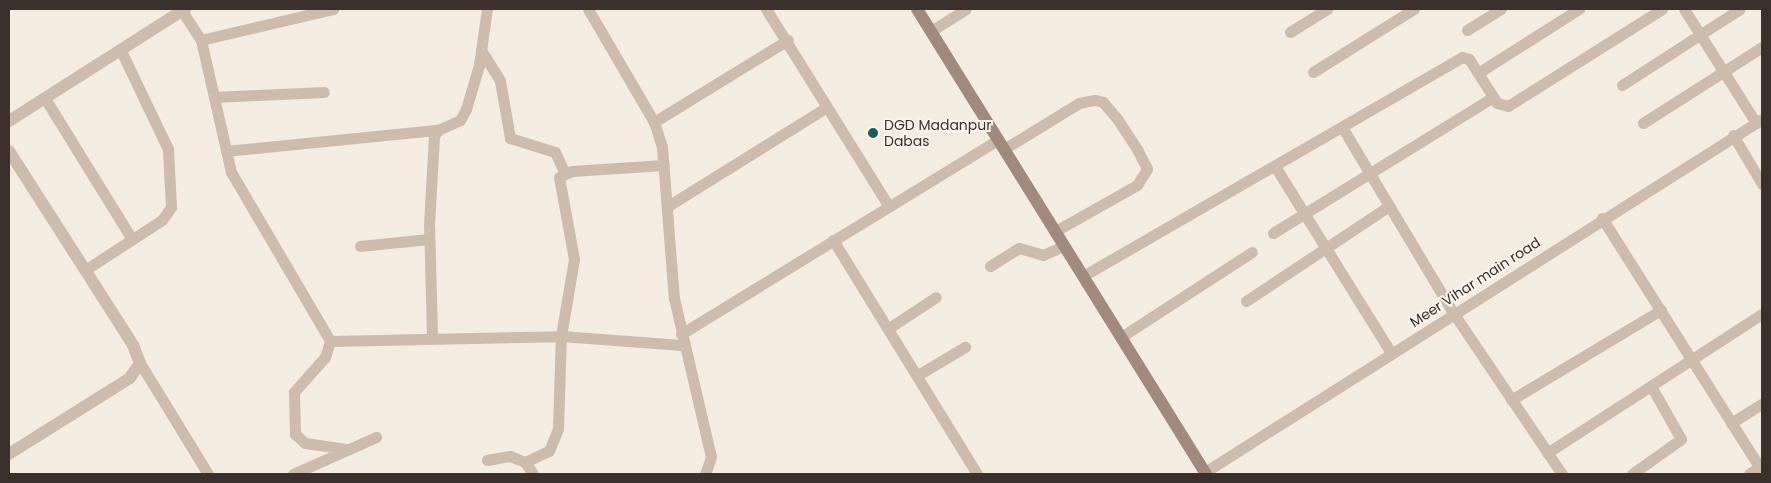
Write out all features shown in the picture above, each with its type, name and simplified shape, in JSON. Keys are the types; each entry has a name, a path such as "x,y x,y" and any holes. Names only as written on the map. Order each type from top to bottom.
{"main road":[{"path":"917,9 1205,473"}],"street":[{"path":"201,40 333,9"},
{"path":"226,151 438,130 460,120 481,50 488,9"},
{"path":"588,9 654,122 664,165 682,340 711,457 704,474"},
{"path":"766,9 788,40 888,205"},
{"path":"930,31 966,9"},
{"path":"1290,32 1327,9"},
{"path":"1313,72 1414,9"},
{"path":"1467,30 1501,9"},
{"path":"1478,73 1580,9"},
{"path":"1083,276 1276,168 1462,57 1478,73 1493,97 1508,106 1662,9"},
{"path":"1684,9 1723,71 1759,121"},
{"path":"1622,85 1740,9"},
{"path":"9,121 46,100 184,10 201,40 231,172 330,341"},
{"path":"654,122 788,40"},
{"path":"1643,123 1762,47"},
{"path":"481,50 500,81 510,138 555,152 565,173"},
{"path":"85,270 169,214 169,155 120,51"},
{"path":"214,97 324,92"},
{"path":"1273,233 1304,210 1493,97"},
{"path":"46,100 132,239"},
{"path":"330,341 432,336 561,336 682,340 888,205 1080,103 1095,100 1103,102 1118,120 1137,149 1147,169 1137,185 1054,232"},
{"path":"668,206 827,107"},
{"name":"Meer Vihar main road","path":"1205,473 1602,218 1733,135 1759,121"},
{"path":"1342,127 1367,172 1454,314 1562,474"},
{"path":"432,336 429,239 433,145 438,130"},
{"path":"1733,135 1762,184"},
{"path":"9,151 133,345 140,363 208,474"},
{"path":"565,173 664,165"},
{"path":"1276,168 1304,210 1391,353"},
{"path":"525,462 556,444 561,336 574,260 559,184 565,173"},
{"path":"1246,301 1327,249 1389,206"},
{"path":"1602,218 1761,468 1749,474"},
{"path":"360,246 429,239"},
{"path":"833,240 918,375 977,474"},
{"path":"990,266 1019,248 1043,255 1063,246"},
{"path":"1121,337 1252,252"},
{"path":"888,328 936,297"},
{"path":"1511,400 1661,310"},
{"path":"1548,453 1762,314"},
{"path":"330,341 324,357 294,392 293,424 305,443 346,449"},
{"path":"918,375 965,347"},
{"path":"9,454 130,378 140,363"},
{"path":"1632,474 1681,439 1651,386"},
{"path":"1731,422 1762,404"},
{"path":"293,474 376,437"},
{"path":"487,460 510,456 525,462 533,474"}],"place":[{"name":"DGD Madanpur Dabas","path":"873,133"}]}
